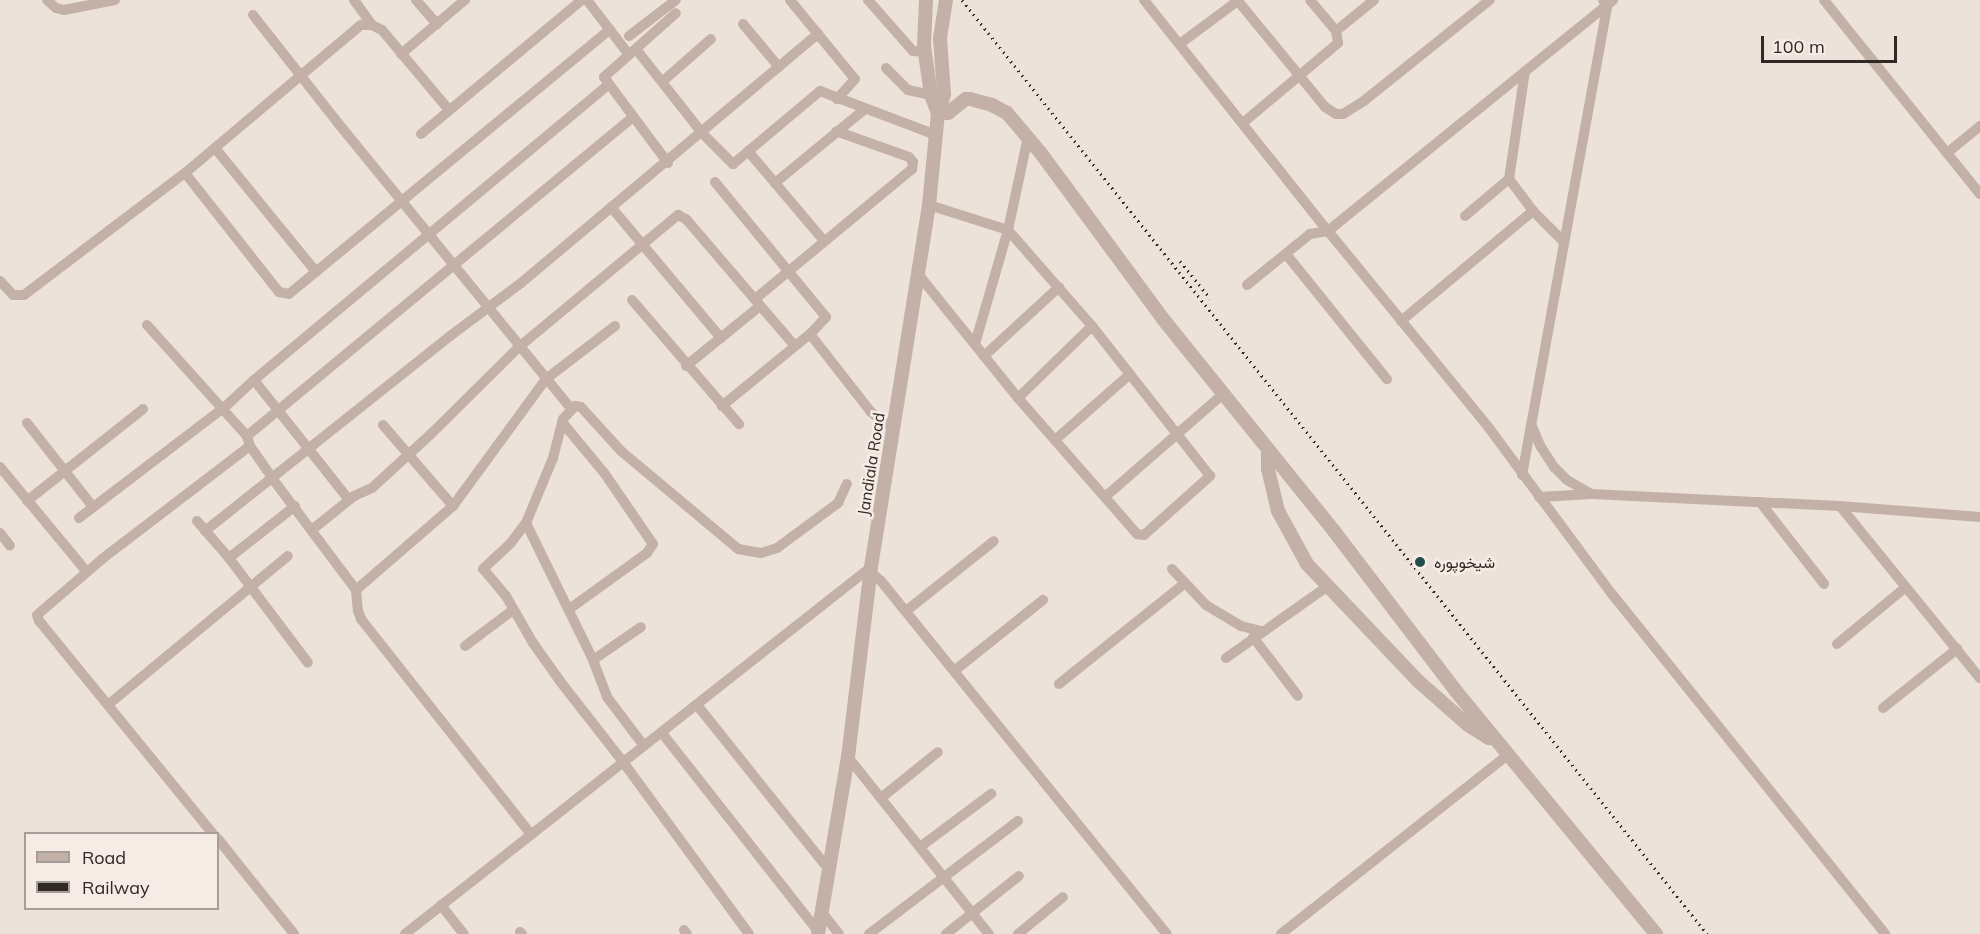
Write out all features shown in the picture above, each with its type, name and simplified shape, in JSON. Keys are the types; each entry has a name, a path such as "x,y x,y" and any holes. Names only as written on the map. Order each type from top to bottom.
{"street":[{"path":"46,0 56,8 64,10 115,0"},
{"path":"354,0 372,25 382,30 449,110"},
{"path":"416,0 437,24"},
{"path":"402,54 465,0"},
{"path":"421,134 582,0"},
{"path":"587,0 610,29 662,82 702,133 733,164 818,92 825,91 837,99 936,135"},
{"path":"629,36 676,0"},
{"path":"790,0 855,79 837,99"},
{"path":"868,0 913,51 926,52"},
{"path":"926,0 923,24 932,95 938,113 948,113 966,99 981,102 1007,113 1028,137 1163,319 1222,394 1499,744 1656,934"},
{"name":"Jandiala Road","path":"818,932 848,757 870,569 918,274 938,113 944,94 940,38 946,0"},
{"path":"1144,0 1181,43 1328,231 1489,428 1522,476 1612,594 1885,934"},
{"path":"1244,123 1336,47 1340,39 1336,31 1310,0"},
{"path":"1336,31 1374,0"},
{"path":"1181,43 1239,1 1331,112 1336,114 1351,112 1490,0"},
{"path":"1824,0 1980,194"},
{"path":"1247,285 1310,234 1328,231 1608,2"},
{"path":"1522,476 1608,2"},
{"path":"668,163 604,79 676,13"},
{"path":"253,15 571,409"},
{"path":"743,24 779,68"},
{"path":"0,281 13,295 24,295 185,173 357,27 372,25"},
{"path":"185,173 279,292 289,294 610,29"},
{"path":"205,531 488,307 522,284 818,34"},
{"path":"662,82 711,39"},
{"path":"886,68 908,90 932,95"},
{"path":"1465,216 1509,179 1525,71"},
{"path":"79,518 221,410 608,85"},
{"path":"775,183 865,109"},
{"path":"211,832 39,621 37,615 249,441 277,409 457,266 633,117"},
{"path":"1947,153 1980,126"},
{"path":"687,366 721,338 789,271 909,173 913,165 909,157 836,131"},
{"path":"975,344 1008,230 1028,137"},
{"path":"214,148 316,272"},
{"path":"748,151 824,241"},
{"path":"1509,179 1533,211 1564,242"},
{"path":"715,182 826,315 810,334 722,406"},
{"path":"918,274 1018,398 1135,532 1142,536 1210,476 1092,326 1008,230 928,205"},
{"path":"611,207 721,338"},
{"path":"1401,321 1533,211"},
{"path":"313,529 349,500 372,488 519,347 676,216 682,216 795,346"},
{"path":"1286,254 1387,379"},
{"path":"984,356 1059,287"},
{"path":"632,300 739,424"},
{"path":"147,325 249,441 272,478 313,529 356,590 358,611 362,619 531,834"},
{"path":"356,590 453,506 546,379 615,326"},
{"path":"1018,398 1092,326"},
{"path":"810,334 871,412 877,418 893,426"},
{"path":"1054,440 1130,374"},
{"path":"254,380 349,500"},
{"path":"1105,497 1222,394"},
{"path":"749,934 624,762 553,671 506,596 483,569 510,544 526,523 553,458 562,422 571,409 581,407 621,451 735,548 749,552 761,553 777,548 838,503 847,484"},
{"path":"27,501 143,409"},
{"path":"562,422 605,474 652,542 647,553 568,610"},
{"path":"27,423 93,507"},
{"path":"1531,423 1541,447 1554,467 1567,480 1592,494"},
{"path":"384,424 453,506"},
{"path":"1268,450 1268,469 1278,510 1307,564 1418,681 1468,725 1499,744"},
{"path":"0,467 87,572"},
{"path":"1539,497 1592,494 1840,506 1980,517"},
{"path":"1760,502 1824,584"},
{"path":"229,558 295,506"},
{"path":"1840,506 1980,678"},
{"path":"197,521 229,558 308,663"},
{"path":"526,523 614,709 644,746"},
{"path":"0,533 10,546"},
{"path":"906,611 994,541"},
{"path":"109,704 288,556"},
{"path":"405,934 870,569 1167,934"},
{"path":"1173,569 1206,605 1257,634 1298,696"},
{"path":"1059,684 1185,583"},
{"path":"1226,658 1328,586"},
{"path":"1837,644 1906,587"},
{"path":"954,671 1042,600"},
{"path":"465,646 513,610"},
{"path":"592,660 642,627"},
{"path":"1882,708 1957,649"},
{"path":"697,705 829,870"},
{"path":"662,733 818,932"},
{"path":"881,798 938,752"},
{"path":"1281,934 1508,755"},
{"path":"848,757 989,934"},
{"path":"920,847 990,794"},
{"path":"869,934 1017,820"},
{"path":"219,840 294,934"},
{"path":"946,934 1019,876"},
{"path":"1018,934 1063,897"},
{"path":"441,905 464,934"},
{"path":"821,911 839,934"}],"railway":[{"path":"962,0 1707,934"},
{"path":"1180,261 1210,298"}],"place":[{"name":"شیخوپورہ","path":"1420,562"}]}
